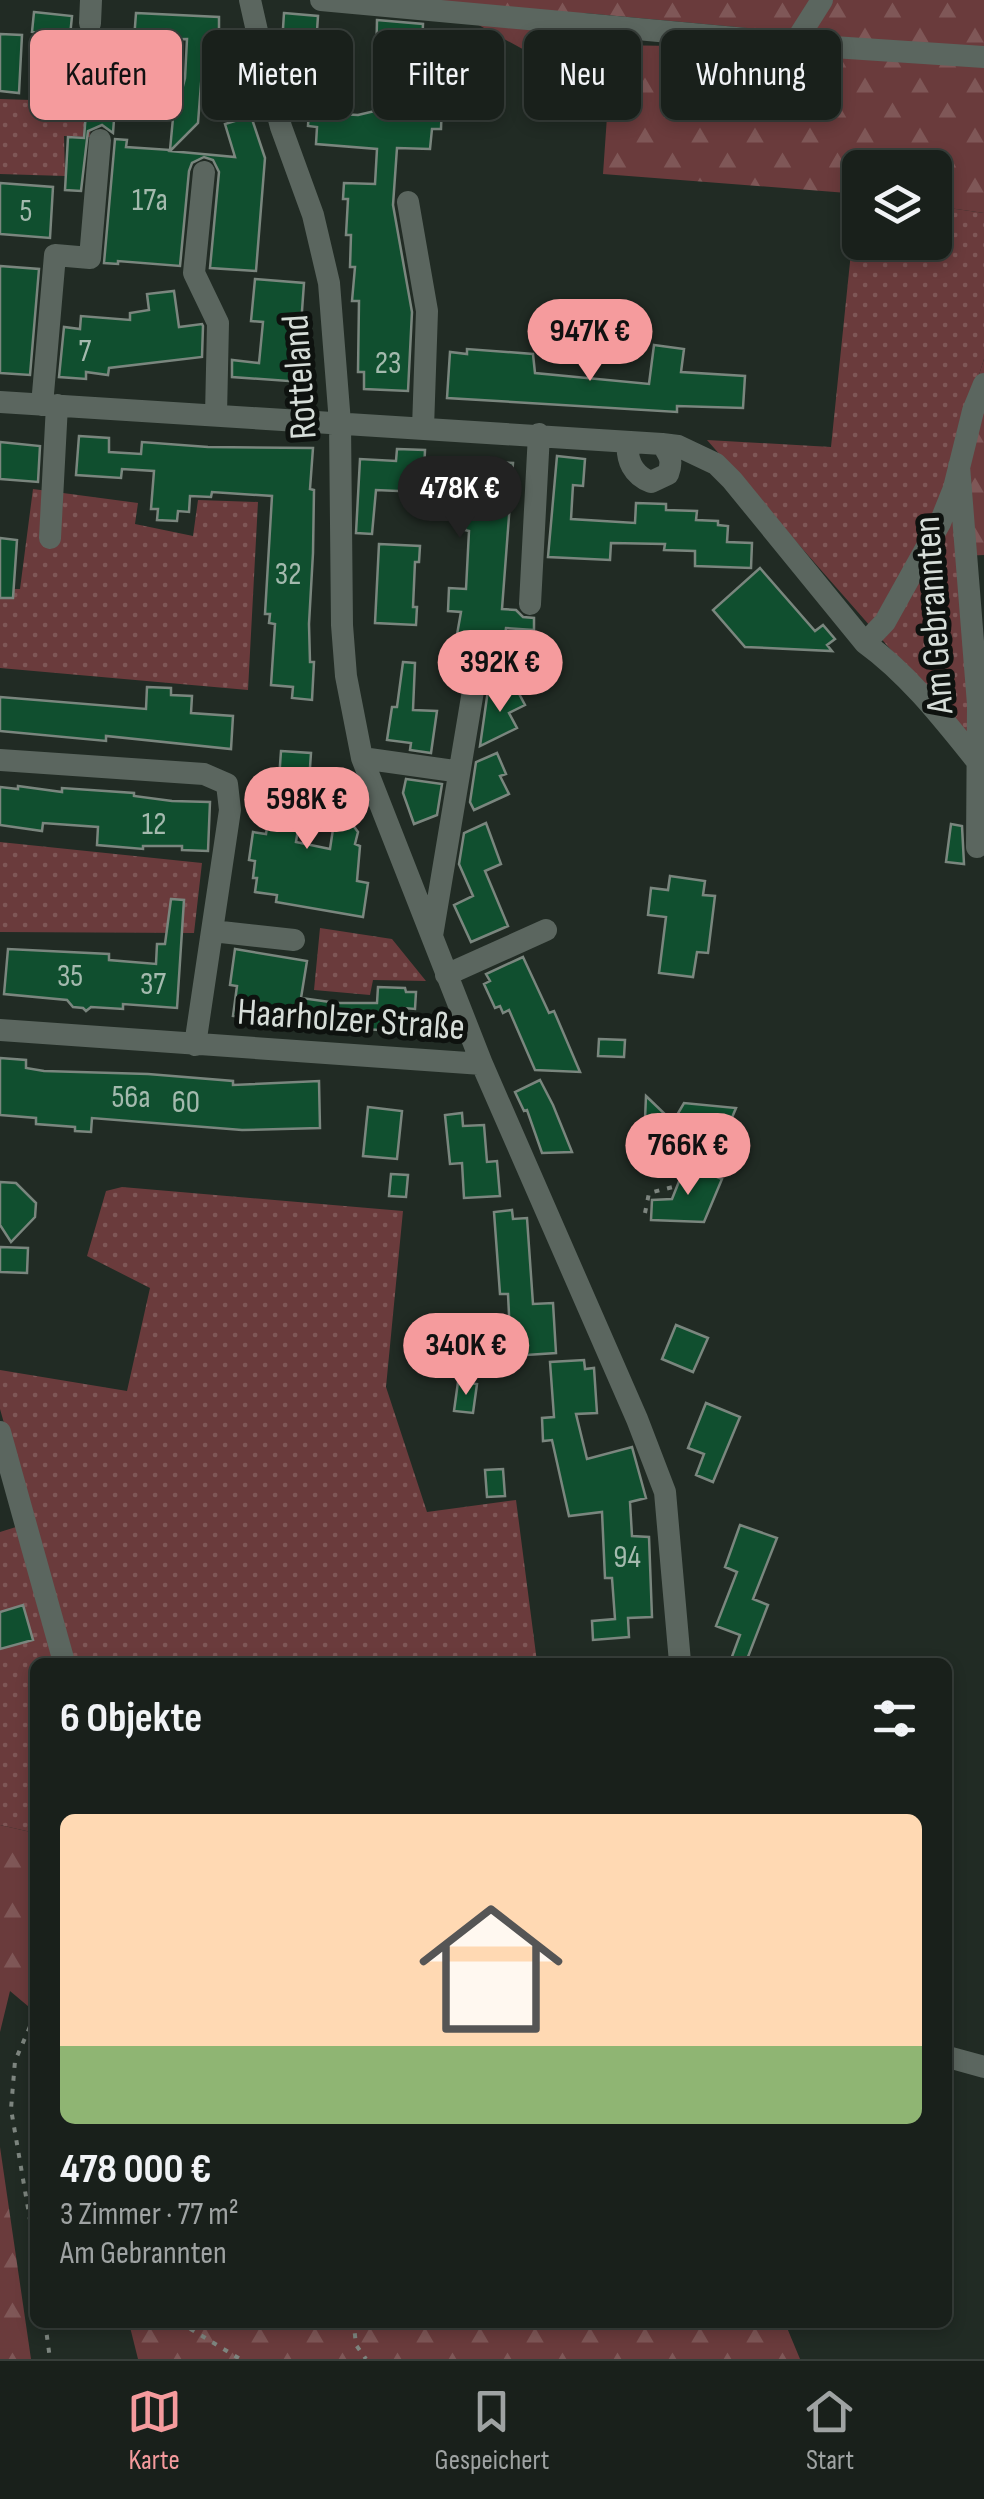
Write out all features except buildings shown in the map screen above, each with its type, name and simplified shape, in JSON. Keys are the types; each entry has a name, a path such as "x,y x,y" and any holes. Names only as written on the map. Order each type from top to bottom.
{"street":[{"name":"Rotteland","path":"250,0 268,78 313,215 329,284 340,423 342,625 346,676 362,758 482,1064"},
{"path":"321,0 669,30"},
{"path":"803,30 822,0"},
{"path":"841,45 984,57"},
{"path":"50,538 55,255 90,258 100,140"},
{"path":"204,172 194,274 218,323 216,415"},
{"path":"408,202 427,312 423,428"},
{"name":"Am Gebrannten","path":"865,643 885,622 940,524 984,384"},
{"name":"Am Gebrannten","path":"0,402 540,434 678,446 716,464 732,480 865,643 945,721 976,760"},
{"path":"530,604 540,434"},
{"path":"628,442 627,453 636,473 651,482 668,474 671,466 662,444"},
{"name":"Am Gebrannten","path":"960,466 978,704 977,847"},
{"path":"432,939 476,674 496,676"},
{"path":"362,758 454,772"},
{"path":"0,760 204,774 228,784 230,810 194,1045"},
{"path":"446,975 546,930"},
{"path":"212,931 294,940"},
{"name":"Haarholzer Straße","path":"0,1030 482,1064 665,1492 680,1658"},
{"path":"0,1432 63,1658"},
{"path":"952,2058 984,2067"}],"path":[{"path":"645,1214 649,1193 673,1187"},
{"path":"30,2026 15,2061 11,2109 30,2219"},
{"path":"46,2328 50,2359"},
{"path":"189,2328 240,2359"},
{"path":"354,2328 356,2345 366,2359"}],"green space":[{"path":"397,0 984,0 984,213 952,208 952,150 842,150 842,193 603,174 607,120 641,120 641,45 661,46 661,120 841,120 841,30 770,30 584,13 567,30 524,30 524,50 504,39 504,30 488,30 444,6"},
{"path":"0,99 30,100 30,120 91,120 90,137 64,136 65,176 0,174"},
{"path":"952,208 984,213 984,359 954,454 970,740 707,440 831,447 850,260 952,260"},
{"path":"984,359 984,555 960,556 954,454"},
{"path":"33,489 138,503 135,524 193,536 198,500 258,502 248,690 0,668 0,589 20,589"},
{"path":"0,842 202,863 194,933 0,932"},
{"path":"320,928 392,939 426,981 373,980 370,995 314,990"},
{"path":"122,1187 403,1211 386,1387 427,1512 516,1500 536,1658 30,1658 30,1832 0,1825 0,1532 32,1522 0,1409 0,1370 127,1391 150,1288 87,1256 106,1191"},
{"path":"0,1825 30,1832 30,2008 10,1991 0,2032"},
{"path":"0,2147 31,2359 0,2359"},
{"path":"130,2328 787,2328 800,2359 138,2359"}]}
